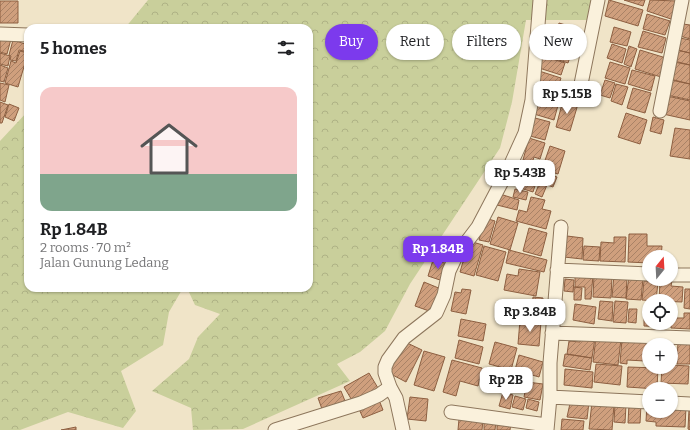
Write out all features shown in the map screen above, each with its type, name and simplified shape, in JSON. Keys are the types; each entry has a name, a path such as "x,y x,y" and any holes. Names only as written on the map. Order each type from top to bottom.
{"street":[{"path":"403,430 396,398 390,388 385,373 385,367 388,360 404,338 436,313 444,295 449,271 456,256 478,227 510,166 525,133 532,100 540,0"},
{"path":"581,84 598,0"},
{"path":"660,111 682,0"},
{"path":"0,34 24,35"},
{"path":"451,412 547,427 550,397 552,334 561,227"},
{"path":"557,270 642,274"},
{"path":"678,275 690,276"},
{"path":"552,334 690,338"},
{"path":"275,430 361,403 390,388"},
{"path":"550,397 642,402"},
{"path":"678,403 690,404"}],"green space":[{"path":"148,0 593,0 591,20 526,20 521,49 521,24 452,24 452,60 519,60 512,102 500,148 410,284 385,331 360,352 337,364 350,381 243,429 193,430 191,408 152,391 189,359 198,337 220,314 195,305 189,292 313,292 313,24 128,24"},
{"path":"24,115 24,292 181,292 169,312 163,345 121,371 136,411 123,428 68,412 20,430 0,430 0,141"}],"building":[{"path":"609,0 643,10 638,26 605,16"},
{"path":"624,0 645,0 643,6"},
{"path":"650,0 677,1 671,19 647,11"},
{"path":"0,1 18,1 18,23 0,23"},
{"path":"647,14 670,21 665,35 643,29"},
{"path":"683,24 690,25 690,39 680,36"},
{"path":"614,27 631,32 627,46 610,42"},
{"path":"643,31 666,38 662,53 638,47"},
{"path":"0,36 11,39 7,54 0,52"},
{"path":"680,38 690,40 690,53 677,50"},
{"path":"13,40 24,44 24,51 19,50 16,61 10,60 11,56 9,55"},
{"path":"612,44 626,49 622,63 607,58"},
{"path":"629,46 637,49 631,67 624,64"},
{"path":"640,50 666,58 661,77 635,69"},
{"path":"677,50 690,53 690,65 674,61"},
{"path":"20,51 24,52 24,67 18,87 5,83 11,61 16,63"},
{"path":"0,53 10,56 8,66 0,64"},
{"path":"538,60 556,60 565,63 561,75 536,67"},
{"path":"559,60 569,60 568,63"},
{"path":"610,62 630,68 625,84 605,78"},
{"path":"674,62 690,65 690,84 670,79"},
{"path":"0,65 8,68 4,82 0,81"},
{"path":"536,70 561,78 556,93 536,87"},
{"path":"632,70 655,76 651,91 628,84"},
{"path":"605,80 615,83 610,98 600,95"},
{"path":"671,80 690,84 690,100 667,95"},
{"path":"0,83 9,85 5,102 0,100"},
{"path":"616,84 628,87 622,105 611,101"},
{"path":"633,88 651,93 645,113 627,108"},
{"path":"540,93 560,98 554,120 534,114"},
{"path":"667,96 690,101 690,120 663,114"},
{"path":"563,100 578,104 570,131 556,127"},
{"path":"0,102 8,105 2,123 0,123"},
{"path":"9,104 19,108 14,121 5,117"},
{"path":"626,113 647,120 640,144 618,137"},
{"path":"653,117 664,120 661,134 650,131"},
{"path":"535,118 550,122 545,140 530,136"},
{"path":"675,128 690,130 690,159 670,156"},
{"path":"529,138 545,143 540,159 534,157 532,163 523,160"},
{"path":"550,146 565,151 558,174 542,169"},
{"path":"523,168 539,173 533,192 517,187"},
{"path":"544,172 557,177 553,187 547,185 542,197 535,194"},
{"path":"515,189 528,192 526,200 513,197"},
{"path":"500,194 519,200 517,210 497,205"},
{"path":"531,197 545,200 542,209 551,211 546,229 516,221 519,210 527,212"},
{"path":"498,217 518,223 510,250 490,244"},
{"path":"485,218 495,221 489,242 479,240"},
{"path":"529,228 547,233 541,256 523,251"},
{"path":"629,234 647,234 647,246 662,246 662,250 642,250 642,263 628,262"},
{"path":"567,236 583,238 582,259 564,257"},
{"path":"614,237 626,237 625,262 600,261 601,242 614,243"},
{"path":"469,241 483,245 474,276 460,272"},
{"path":"484,246 506,252 498,281 476,275"},
{"path":"584,246 600,247 599,261 583,260"},
{"path":"509,250 547,260 544,272 506,263"},
{"path":"433,260 448,264 443,281 428,276"},
{"path":"519,269 540,272 536,296 504,290 507,274 518,276"},
{"path":"575,274 593,275 591,299 585,299 585,287 575,287"},
{"path":"594,275 612,276 611,298 593,297"},
{"path":"614,275 627,276 626,298 612,297"},
{"path":"629,276 642,278 641,300 626,299"},
{"path":"565,279 574,280 573,292 564,291"},
{"path":"424,282 441,289 432,312 415,306"},
{"path":"643,286 658,286 657,294 643,294"},
{"path":"660,286 683,287 682,302 678,302 678,294 659,294"},
{"path":"574,287 582,288 581,300 574,300"},
{"path":"462,289 471,290 466,314 451,311 455,292 461,293"},
{"path":"685,289 690,289 690,309 684,308"},
{"path":"533,297 543,298 541,312 532,311"},
{"path":"600,301 613,302 612,321 598,319"},
{"path":"615,301 628,302 626,323 613,322"},
{"path":"575,304 596,307 594,324 573,320"},
{"path":"629,309 637,309 636,323 628,322"},
{"path":"684,313 690,313 690,329 678,328 678,318 684,318"},
{"path":"461,319 486,324 483,341 458,336"},
{"path":"520,320 541,322 539,346 518,344"},
{"path":"581,336 595,338 592,358 567,354 569,341 580,342"},
{"path":"596,337 621,339 618,365 593,362"},
{"path":"622,339 642,341 642,361 627,360 627,364 620,363"},
{"path":"459,340 483,347 479,364 455,358"},
{"path":"403,341 422,350 406,382 387,372"},
{"path":"678,341 690,341 690,364 678,364"},
{"path":"495,342 517,348 511,370 489,364"},
{"path":"424,351 445,357 434,391 414,385"},
{"path":"565,354 592,358 590,370 563,366"},
{"path":"519,355 543,362 539,377 515,370"},
{"path":"452,360 482,368 478,386 460,381 456,396 443,392"},
{"path":"596,364 622,366 620,385 594,382"},
{"path":"678,365 689,366 688,384 678,384 678,382 661,382 662,374 678,374"},
{"path":"628,367 642,367 642,374 658,374 657,382 642,382 642,388 627,387"},
{"path":"486,368 504,371 502,385 484,383"},
{"path":"565,369 593,372 592,388 564,385"},
{"path":"369,373 378,388 353,402 344,387"},
{"path":"527,382 543,384 540,400 524,397"},
{"path":"341,391 345,401 322,409 318,398"},
{"path":"503,392 513,395 510,409 499,406"},
{"path":"515,396 526,399 523,410 512,407"},
{"path":"410,397 428,399 426,421 407,419"},
{"path":"528,399 539,402 537,411 526,408"},
{"path":"571,399 589,402 587,419 567,417"},
{"path":"379,400 383,410 363,418 359,409"},
{"path":"592,402 614,405 612,430 589,429"},
{"path":"615,404 626,405 625,423 614,422"},
{"path":"629,404 641,405 640,423 628,423"},
{"path":"678,406 686,407 685,427 656,426 656,422 646,421 646,418 678,418"},
{"path":"690,409 690,430 688,429"},
{"path":"459,419 483,420 482,430 458,430"},
{"path":"562,419 584,421 583,430 561,430"},
{"path":"484,420 496,421 495,430 484,430"},
{"path":"497,422 511,423 510,430 497,430"},
{"path":"76,427 76,430 61,430"}]}
